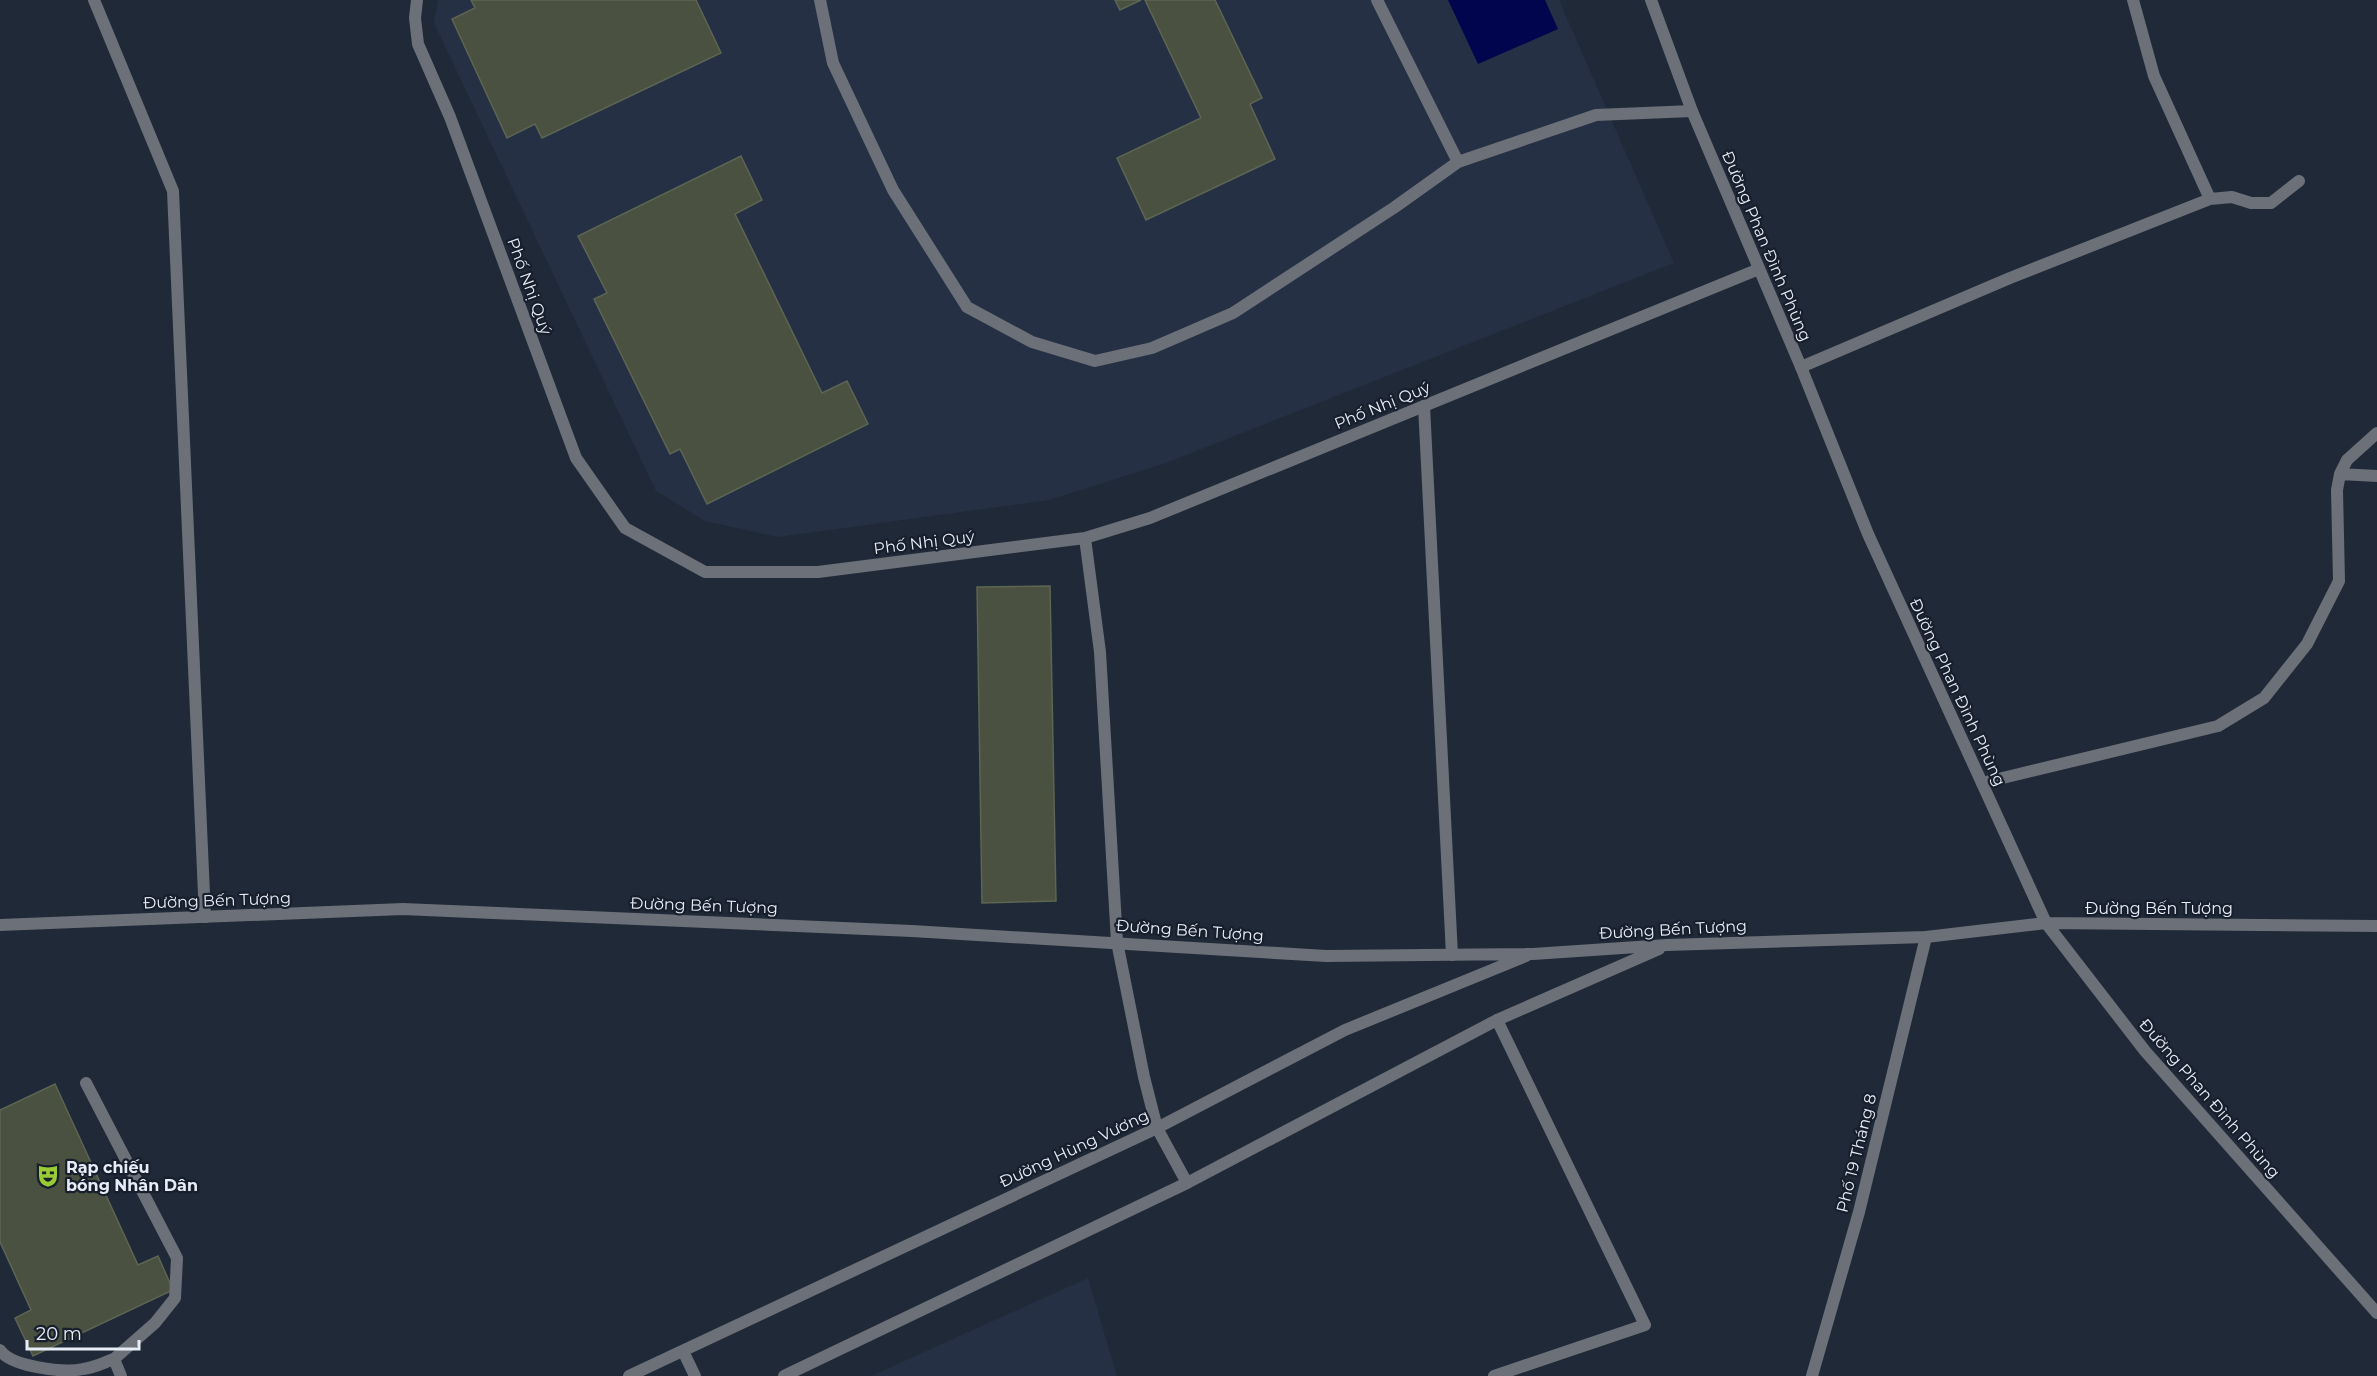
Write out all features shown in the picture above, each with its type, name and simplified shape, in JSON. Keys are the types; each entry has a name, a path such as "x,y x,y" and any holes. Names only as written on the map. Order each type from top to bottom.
{"street":[{"path":"94,0 173,191 204,917"},
{"name":"Phố Nhị Quý","path":"417,0 415,18 418,44 450,117 576,458 625,528 705,572 818,572 1084,538 1150,518 1758,269"},
{"path":"820,0 833,63 893,190 967,307 1032,342 1095,361 1152,348 1233,313 1395,207 1458,162 1596,115 1692,111"},
{"path":"1377,0 1458,162"},
{"name":"Đường Phan Đình Phùng","path":"1651,0 1692,111 1801,367 1868,534 2046,923 2145,1051 2377,1313"},
{"path":"2133,0 2154,76 2210,199"},
{"path":"1801,367 2010,278 2210,199 2232,197 2252,203 2271,203 2299,181"},
{"path":"1424,406 1452,955"},
{"path":"1982,783 2218,726 2264,698 2307,645 2339,581 2337,490 2340,474 2347,460 2377,432"},
{"path":"2340,474 2377,476"},
{"path":"1084,538 1100,652 1117,942 1156,1128 1187,1183"},
{"name":"Đường Bến Tượng","path":"0,925 403,909 912,931 1326,956 1533,954 1667,945 1926,937 2046,923 2377,926"},
{"name":"Phố 19 Tháng 8","path":"1812,1376 1859,1212 1926,937"},
{"path":"784,1376 1187,1183 1497,1020 1667,945"},
{"name":"Đường Hùng Vương","path":"629,1376 1156,1128 1345,1030 1533,954"},
{"path":"1494,1376 1645,1324 1497,1020"},
{"path":"0,1350 4,1356 42,1369 84,1370 114,1359 155,1323 176,1298 177,1258 86,1083"},
{"path":"683,1351 695,1376"},
{"path":"114,1359 122,1376"}],"shaded area":[{"path":"438,0 1559,0 1674,263 1166,463 1049,500 778,537 705,521 656,491 434,23"},
{"path":"1448,0 1545,0 1558,29 1478,64"},
{"path":"1088,1278 1117,1376 871,1376"}],"building":[{"path":"471,0 696,0 721,53 542,138 535,124 507,138 452,19 475,8"},
{"path":"1115,0 1141,0 1120,10"},
{"path":"1145,0 1215,0 1262,98 1250,104 1275,159 1146,220 1117,158 1201,118"},
{"path":"741,156 762,200 735,214 822,393 847,381 868,424 707,504 680,449 670,454 594,299 607,293 578,236"},
{"path":"1050,586 1056,901 982,903 977,587"},
{"name":"Rạp chiếu bóng Nhân Dân","path":"55,1084 138,1265 158,1256 173,1290 33,1356 15,1318 31,1310 0,1242 0,1110"}],"place":[{"name":"Rạp chiếu bóng Nhân Dân","path":"48,1176"}]}
